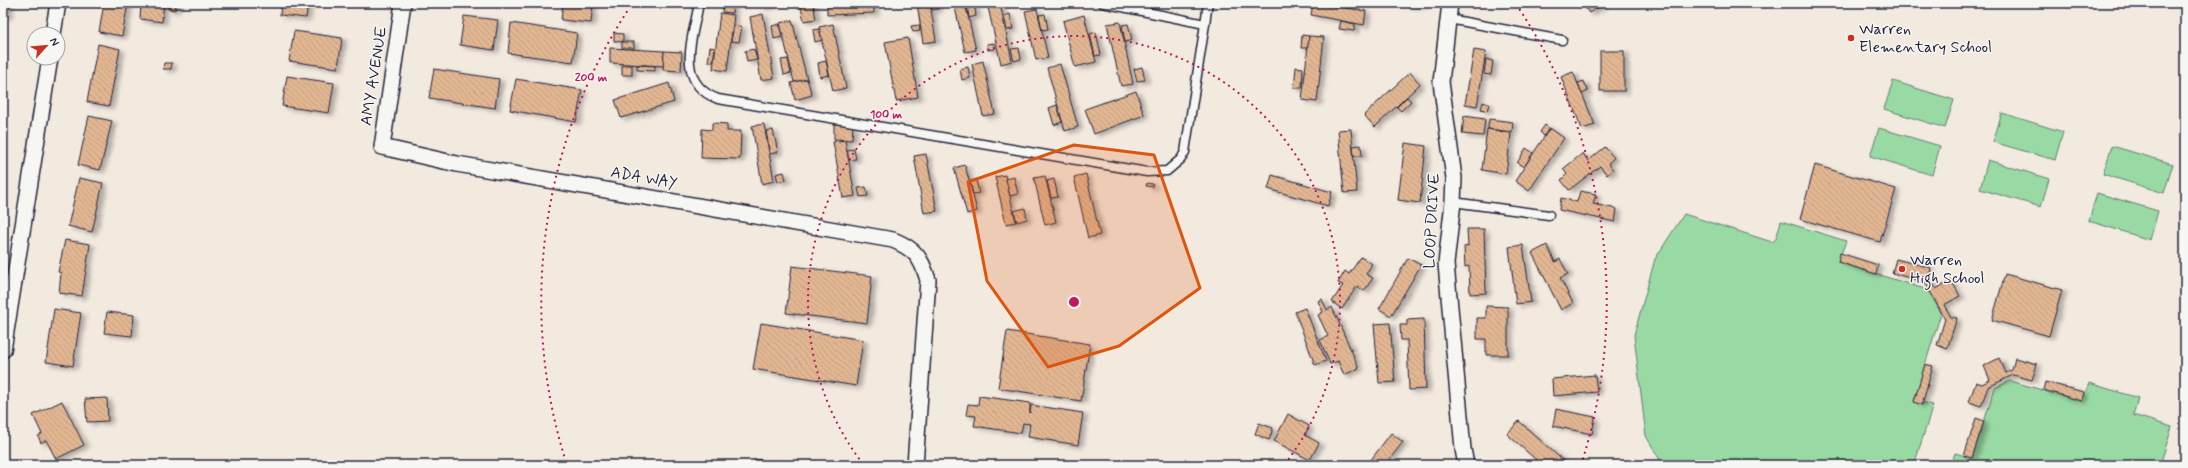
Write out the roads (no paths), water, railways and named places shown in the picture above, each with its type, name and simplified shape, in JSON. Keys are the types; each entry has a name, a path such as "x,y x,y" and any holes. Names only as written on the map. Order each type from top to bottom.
{"street":[{"path":"54,26 58,3"},
{"name":"AMY AVENUE","path":"389,149 382,147 403,3"},
{"name":"LOOP DRIVE","path":"1450,3 1441,82 1443,108 1447,123 1453,164 1453,202 1446,264 1463,449 1466,465"},
{"path":"3,350 49,66"},
{"name":"ADA WAY","path":"389,149 457,164 893,240 908,246 918,257 928,280 915,465"}],"lane":[{"path":"699,3 690,63 694,83 700,90 713,98 757,107 1147,172 1167,171 1181,159 1185,152 1208,3"},
{"path":"1103,3 1205,24"},
{"path":"1449,19 1562,40"},
{"path":"1453,202 1549,215"}],"place":[{"name":"Warren Elementary School","path":"1851,38"},
{"name":"Warren High School","path":"1902,269"}]}
